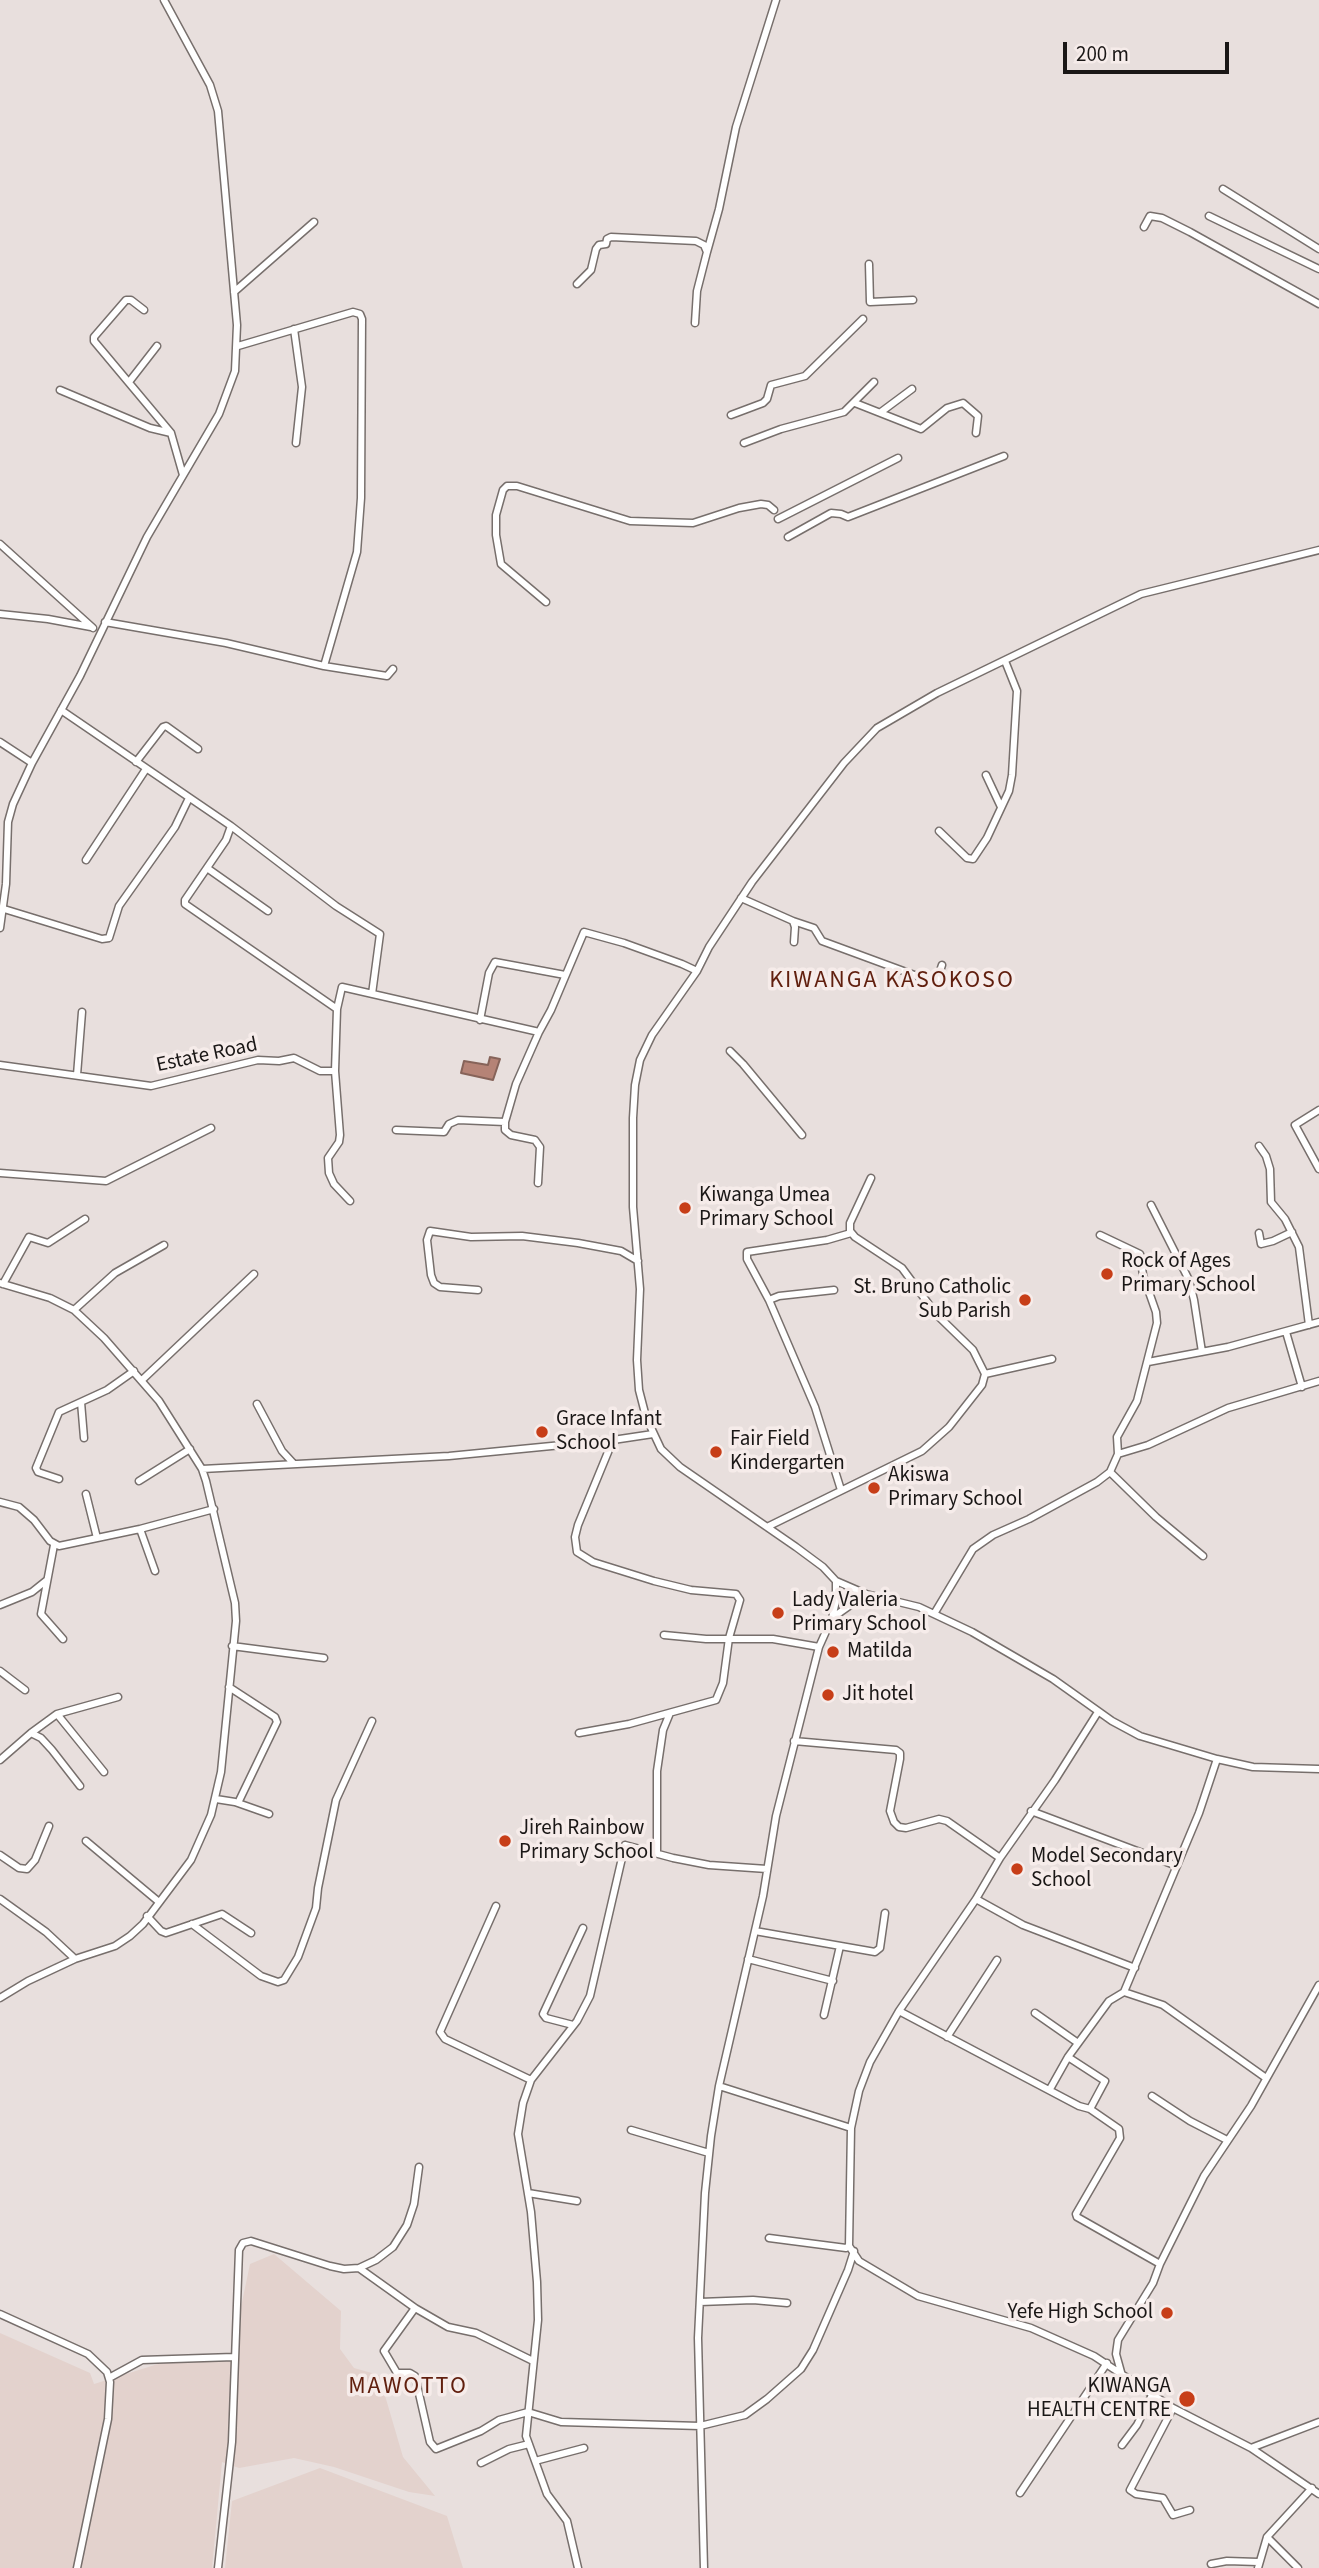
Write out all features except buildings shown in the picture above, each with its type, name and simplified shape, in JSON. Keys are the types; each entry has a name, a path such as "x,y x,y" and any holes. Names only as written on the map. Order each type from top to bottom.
{"street":[{"path":"0,928 4,909 10,812 32,763 99,636 147,537 227,397 235,371 238,346 218,111 210,85 164,0"},
{"path":"695,323 697,291 719,209 736,127 776,0"},
{"path":"1223,189 1319,249"},
{"path":"1144,227 1150,216 1169,221 1319,304"},
{"path":"1209,216 1319,269"},
{"path":"234,292 314,222"},
{"path":"577,284 591,270 596,249 599,245 606,244 611,237 685,239 704,245 707,252"},
{"path":"869,264 870,302 913,300"},
{"path":"144,310 127,299 94,337 96,344 171,433 183,475"},
{"path":"238,346 353,312 360,314 362,319 361,498 357,552 324,666"},
{"path":"731,415 763,403 771,385 805,376 863,319"},
{"path":"293,329 302,387 296,443"},
{"path":"129,382 157,346"},
{"path":"744,443 781,429 838,415 855,403 874,382"},
{"path":"881,412 912,389"},
{"path":"60,390 150,428 171,433"},
{"path":"855,403 921,429 947,408 963,403 978,416 976,433"},
{"path":"788,537 831,513 848,517 1004,456"},
{"path":"778,519 898,458"},
{"path":"546,601 501,564 496,515 503,490 507,486 517,486 630,521 693,523 740,508 768,505 774,510"},
{"path":"0,544 99,636"},
{"path":"1319,550 1142,594 914,705 877,728 844,763 741,898 652,1035 637,1072 633,1118 633,1207 640,1289 637,1360 639,1390 646,1417 661,1449 680,1467 823,1567 836,1581 866,1594 902,1602 934,1614 1028,1664 1098,1712 1140,1736 1252,1767 1319,1769"},
{"path":"0,614 48,619 93,628"},
{"path":"106,622 226,643 324,666 387,676 393,669"},
{"path":"939,831 967,858 973,859 987,838 1009,791 1017,691 1005,661"},
{"path":"61,710 231,826 336,905 380,934 372,994"},
{"path":"136,762 166,726 198,749"},
{"path":"0,742 32,763"},
{"path":"86,860 146,769"},
{"path":"986,775 1001,807"},
{"path":"4,909 102,940 109,938 119,906 175,827 189,798"},
{"path":"0,822 8,828"},
{"path":"231,826 226,840 185,900 187,906 338,1009"},
{"path":"207,868 268,911"},
{"path":"741,898 814,928 822,941 936,983 942,965"},
{"path":"793,921 794,942"},
{"path":"538,1183 540,1147 535,1140 511,1135 505,1130 505,1122 516,1084 584,932 696,971"},
{"path":"480,1020 489,974 495,962 565,975"},
{"path":"350,1201 334,1184 329,1173 328,1158 341,1135 335,1071 342,986 539,1032"},
{"path":"77,1075 82,1012"},
{"path":"730,1051 802,1135"},
{"name":"Estate Road","path":"0,1065 151,1086 258,1060 279,1061 294,1058 320,1071 335,1071"},
{"path":"1319,1110 1295,1125 1319,1169"},
{"path":"396,1130 444,1132 449,1124 458,1121 505,1122"},
{"path":"0,1173 106,1181 211,1128"},
{"path":"1259,1146 1270,1169 1271,1202 1292,1232 1301,1255 1309,1325"},
{"path":"767,1527 922,1451 935,1441 982,1385 985,1374 973,1350 936,1314 902,1268 851,1233 849,1223 871,1178"},
{"path":"1151,1205 1189,1280 1202,1352"},
{"path":"0,1998 28,1981 75,1959 115,1946 130,1936 191,1860 206,1830 216,1799 223,1751 235,1604 214,1508 202,1469 159,1401 104,1338 74,1310 50,1298 2,1284 29,1237 48,1243 85,1219"},
{"path":"478,1290 440,1287 434,1283 427,1240 430,1231 471,1237 522,1236 578,1242 621,1251 638,1261"},
{"path":"1259,1233 1261,1244 1292,1232"},
{"path":"841,1490 815,1407 769,1300 747,1259 747,1252 827,1240 851,1233"},
{"path":"934,1614 972,1549 993,1535 1097,1482 1110,1472 1118,1454 1117,1437 1137,1401 1157,1323 1156,1312 1143,1275 1140,1254 1100,1235"},
{"path":"74,1310 116,1273 164,1245"},
{"path":"142,1380 254,1274"},
{"path":"769,1300 779,1296 834,1290"},
{"path":"1148,1362 1202,1352 1319,1322"},
{"path":"1286,1332 1302,1387"},
{"path":"985,1374 1052,1359"},
{"path":"59,1479 38,1472 36,1468 59,1412 107,1390 134,1371"},
{"path":"1118,1454 1147,1445 1228,1408 1319,1381"},
{"path":"81,1402 84,1438"},
{"path":"257,1404 282,1451 293,1464"},
{"path":"202,1469 436,1457 653,1434"},
{"path":"579,1733 629,1724 716,1700 723,1683 729,1638 740,1600 736,1594 680,1588 593,1562 578,1552 575,1537 578,1525 613,1440"},
{"path":"139,1481 190,1449"},
{"path":"1110,1472 1156,1517 1203,1556"},
{"path":"86,1494 97,1538"},
{"path":"0,1502 19,1507 34,1520 54,1545 41,1614 63,1639"},
{"path":"54,1545 140,1529 214,1508"},
{"path":"140,1529 155,1571"},
{"path":"0,1605 32,1591 47,1580"},
{"path":"704,2568 700,2302 709,2153 719,2086 739,2009 794,1741 819,1647 832,1618 836,1601 836,1581"},
{"path":"832,1618 866,1594"},
{"path":"664,1635 773,1639 819,1647"},
{"path":"232,1646 324,1658"},
{"path":"0,1671 25,1690"},
{"path":"229,1687 275,1717 277,1722 238,1803"},
{"path":"0,1760 57,1714 118,1697"},
{"path":"415,2308 384,2351 397,2373 412,2373 415,2376 432,2446 438,2449 481,2431 499,2420 528,2412 561,2422 671,2427 700,2426 745,2415 761,2404 801,2369 813,2350 848,2270 851,2248 851,2128 859,2091 870,2062 898,2011 976,1899 1000,1858 1055,1780 1098,1712"},
{"path":"657,1852 658,1763 663,1730 670,1713"},
{"path":"57,1714 104,1772"},
{"path":"192,1924 261,1976 278,1982 284,1980 298,1957 316,1908 336,1800 372,1721"},
{"path":"31,1733 41,1738 80,1786"},
{"path":"794,1741 896,1750 900,1753 900,1759 890,1811 894,1822 899,1827 906,1828 939,1819 947,1821 1000,1858"},
{"path":"1124,1992 1199,1813 1217,1759"},
{"path":"216,1799 238,1803 269,1814"},
{"path":"1031,1811 1177,1866"},
{"path":"0,1855 19,1868 27,1869 35,1860 49,1826"},
{"path":"86,1840 159,1902"},
{"path":"578,2568 567,2521 547,2494 526,2436 538,2320 528,2193 518,2127 531,2080 577,2021 590,1996 625,1844 709,1865 767,1869"},
{"path":"0,1899 46,1932 75,1959"},
{"path":"976,1899 1023,1925 1135,1968"},
{"path":"496,1906 440,2032 445,2039 531,2080"},
{"path":"755,1931 878,1951 885,1913"},
{"path":"147,1916 166,1933 222,1914 251,1933"},
{"path":"573,2025 546,2018 543,2014 583,1928"},
{"path":"824,2015 840,1946"},
{"path":"748,1959 833,1981"},
{"path":"947,2037 997,1960"},
{"path":"1121,2372 1116,2354 1118,2340 1153,2283 1204,2176 1251,2106 1319,1985"},
{"path":"1050,2089 1077,2043 1108,2001 1124,1992 1163,2005 1266,2078"},
{"path":"898,2011 1079,2106 1090,2109 1119,2129 1120,2138 1076,2214 1160,2264"},
{"path":"1035,2013 1077,2043"},
{"path":"1068,2057 1105,2081 1090,2109"},
{"path":"719,2086 851,2128"},
{"path":"1152,2096 1190,2121 1227,2140"},
{"path":"631,2130 709,2153"},
{"path":"218,2568 232,2442 239,2250 243,2243 251,2241 344,2269 359,2268 376,2260 393,2247 407,2225 414,2204 419,2167"},
{"path":"528,2193 577,2201"},
{"path":"769,2238 851,2248"},
{"path":"851,2248 859,2261 918,2296 1031,2328 1107,2363 1173,2408 1251,2448 1319,2494"},
{"path":"359,2268 415,2308 448,2327 476,2333 533,2361"},
{"path":"700,2302 753,2300 787,2303"},
{"path":"0,2314 88,2354 99,2362 109,2378 110,2405 77,2568"},
{"path":"109,2378 142,2360 234,2357"},
{"path":"1020,2493 1107,2363"},
{"path":"1122,2445 1137,2426 1152,2395"},
{"path":"1173,2408 1130,2490 1136,2494 1163,2498 1172,2515 1190,2510"},
{"path":"1251,2448 1319,2422"},
{"path":"481,2463 509,2449 529,2444"},
{"path":"535,2461 584,2448"},
{"path":"1211,2564 1227,2561 1258,2565 1267,2537 1312,2488"},
{"path":"1267,2537 1298,2568"}],"shaded area":[{"path":"490,1057 500,1059 493,1080 461,1073 464,1061 488,1065"},
{"path":"274,2254 341,2311 340,2349 354,2368 379,2375 403,2457 435,2496 409,2492 334,2467 294,2458 239,2468 222,2462 212,2568 0,2568 0,2333 90,2373 94,2384 174,2359 231,2355 250,2264"},
{"path":"320,2468 447,2516 463,2568 225,2568 232,2501"}],"place":[{"name":"Kiwanga Umea Primary School","path":"685,1208"},
{"name":"Rock of Ages Primary School","path":"1107,1274"},
{"name":"St. Bruno Catholic Sub Parish","path":"1025,1300"},
{"name":"Grace Infant School","path":"542,1432"},
{"name":"Fair Field Kindergarten","path":"716,1452"},
{"name":"Akiswa Primary School","path":"874,1488"},
{"name":"Lady Valeria Primary School","path":"778,1613"},
{"name":"Matilda","path":"833,1652"},
{"name":"Jit hotel","path":"828,1695"},
{"name":"Jireh Rainbow Primary School","path":"505,1841"},
{"name":"Model Secondary School","path":"1017,1869"},
{"name":"Yefe High School","path":"1167,2313"},
{"name":"KIWANGA HEALTH CENTRE","path":"1187,2399"}],"district":[{"name":"KIWANGA KASOKOSO","path":"892,982"},
{"name":"MAWOTTO","path":"408,2388"}]}
